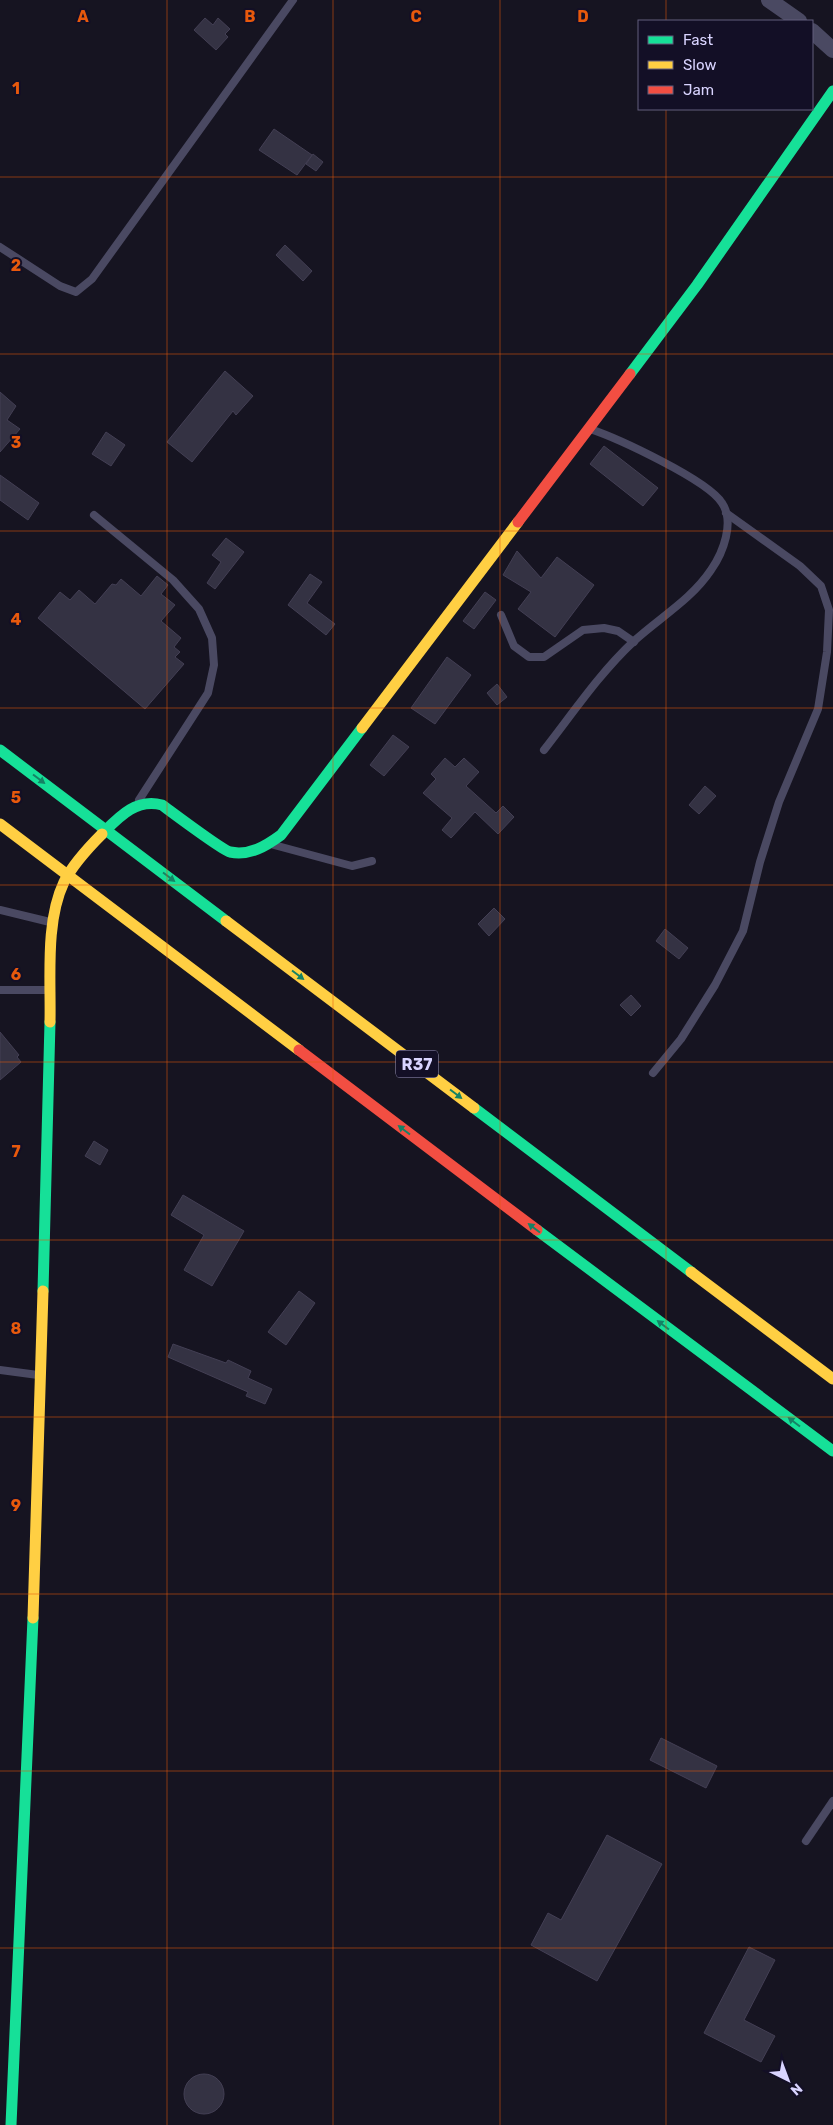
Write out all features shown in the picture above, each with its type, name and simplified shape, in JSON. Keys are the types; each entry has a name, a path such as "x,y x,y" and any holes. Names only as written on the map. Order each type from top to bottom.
{"street":[{"path":"769,0 798,20"},
{"path":"813,32 833,50"},
{"path":"11,2125 28,1791 52,923 67,875 106,830 135,806 153,802 162,805 229,852 254,851 269,844 282,834 697,286 833,91"},
{"name":"R37","path":"0,750 833,1379"},
{"path":"0,824 641,1309 833,1451"}],"lane":[{"path":"0,247 60,286 76,292 92,279 293,0"},
{"path":"544,750 606,669 634,642 686,599 710,572 722,552 726,530 726,513 722,502 710,491 687,476 611,436 588,428"},
{"path":"653,1073 681,1039 715,985 743,931 760,862 779,802 818,709 827,652 829,610 821,586 800,566 726,513"},
{"path":"94,515 173,580 199,609 212,638 214,665 208,693 135,806"},
{"path":"501,615 514,646 530,657 544,657 582,630 604,628 618,631 634,642"},
{"path":"269,844 352,866 372,861"},
{"path":"0,910 52,923"},
{"path":"0,990 51,990"},
{"path":"0,1370 41,1375"},
{"path":"806,1841 833,1801"}],"building":[{"path":"205,18 213,25 218,18 230,29 225,34 228,37 216,50 194,30"},
{"path":"274,129 312,155 297,175 259,150"},
{"path":"313,154 323,162 316,171 306,164"},
{"path":"285,245 312,271 303,281 276,255"},
{"path":"225,371 253,396 236,415 233,411 192,462 167,442"},
{"path":"0,392 16,406 7,420 20,429 0,452"},
{"path":"106,432 125,445 111,466 92,454"},
{"path":"604,446 658,488 643,506 590,464"},
{"path":"0,475 39,503 28,520 0,500"},
{"path":"226,538 244,552 215,589 207,583 221,562 212,555"},
{"path":"517,551 541,578 557,557 594,585 555,637 518,609 531,592 503,575"},
{"path":"310,574 322,582 307,603 335,624 326,635 288,605"},
{"path":"157,576 168,585 161,594 175,605 161,621 181,638 174,647 180,652 175,657 184,664 145,709 38,618 60,592 70,600 79,590 95,604 112,584 116,585 121,579 141,596"},
{"path":"485,592 496,600 474,629 463,621"},
{"path":"447,657 471,675 435,724 411,708"},
{"path":"497,684 507,697 497,705 487,693"},
{"path":"393,735 409,747 384,776 370,765"},
{"path":"445,758 455,767 464,758 479,772 466,786 496,813 503,806 514,817 498,834 475,812 451,838 442,830 452,818 423,793 436,779 431,774"},
{"path":"705,786 716,796 699,814 689,805"},
{"path":"494,908 505,919 489,936 478,924"},
{"path":"665,929 688,948 679,959 656,941"},
{"path":"631,995 641,1006 631,1016 620,1005"},
{"path":"0,1032 19,1055 17,1057 21,1062 0,1080"},
{"path":"94,1141 108,1150 100,1165 85,1156"},
{"path":"183,1195 244,1231 212,1286 184,1270 204,1235 171,1215"},
{"path":"299,1291 315,1303 286,1345 268,1332"},
{"path":"173,1344 226,1363 228,1360 251,1371 248,1378 272,1389 265,1404 246,1396 248,1392 168,1357"},
{"path":"661,1738 717,1766 706,1788 650,1760"},
{"path":"607,1835 662,1864 597,1981 531,1945 548,1913 561,1920"},
{"path":"749,1947 775,1960 744,2020 775,2036 761,2062 704,2033"},
{"path":"204,2074 215,2077 221,2083 224,2094 221,2105 215,2111 204,2114 193,2111 187,2105 184,2094 187,2083 193,2077"}],"traffic: fast":[{"path":"630,374 697,285 833,91"},
{"path":"102,834 129,810 144,804 153,804 162,805 225,850 244,853 257,849 281,835 362,728"},
{"path":"0,750 226,921"},
{"path":"43,1291 50,1022"},
{"path":"474,1108 691,1272"},
{"path":"537,1230 833,1451"},
{"path":"11,2125 33,1618"}],"traffic: slow":[{"path":"362,728 518,522"},
{"path":"0,824 299,1050"},
{"path":"50,1022 51,932 58,898 64,882 72,869 102,834"},
{"path":"226,921 474,1108"},
{"path":"691,1272 833,1379"},
{"path":"33,1618 43,1291"}],"traffic: jam":[{"path":"518,522 630,374"},
{"path":"299,1050 537,1230"}]}
